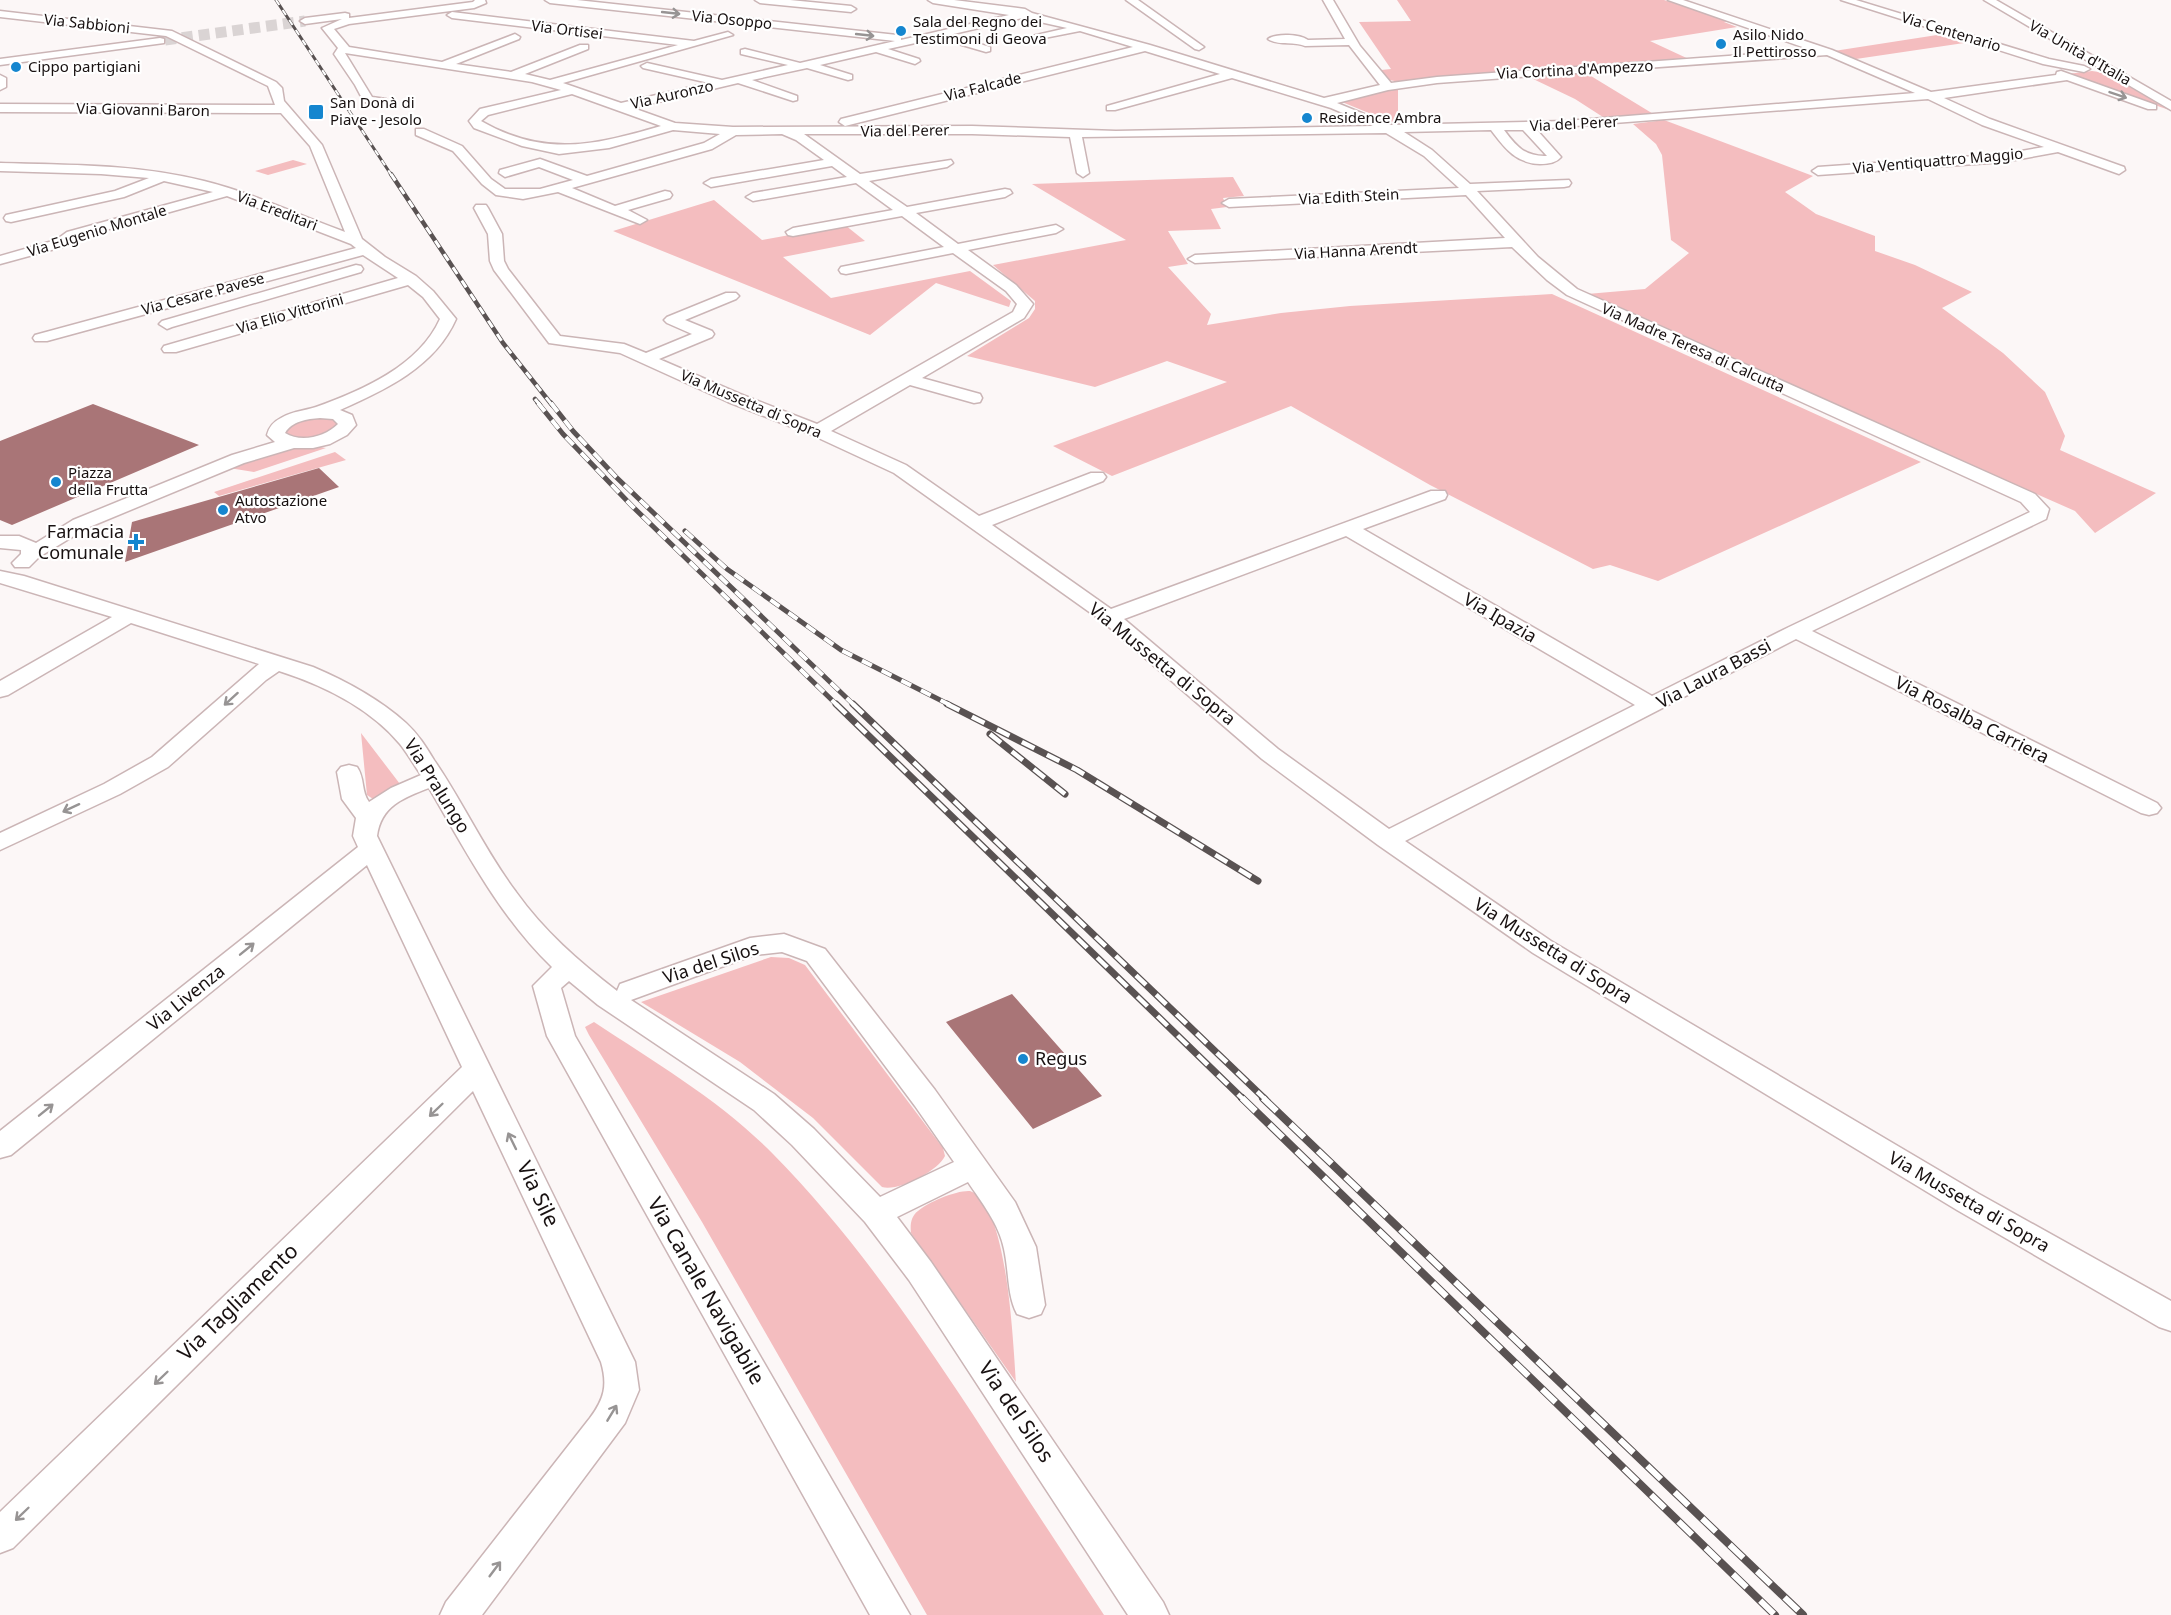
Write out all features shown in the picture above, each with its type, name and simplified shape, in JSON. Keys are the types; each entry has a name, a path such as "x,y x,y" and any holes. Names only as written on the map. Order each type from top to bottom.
{"street":[{"name":"Via Osoppo","path":"550,0 915,40"},
{"path":"760,0 851,9"},
{"path":"933,0 1022,14 1081,27 1324,102 1360,115 1386,128"},
{"path":"1022,14 1026,0"},
{"path":"1131,0 1199,47"},
{"path":"1328,0 1353,42 1388,87"},
{"path":"1673,0 1827,52 2000,128 2119,170"},
{"name":"Via Centenario","path":"1850,1 1876,0"},
{"name":"Via Unità d'Italia","path":"1989,0 2171,106"},
{"path":"319,8 350,11 423,1 443,4"},
{"name":"Via Centenario","path":"1850,1 2047,62 2084,69 2106,69"},
{"path":"305,21 472,2"},
{"path":"382,101 368,100 361,85 339,54 344,48 327,28 334,24 443,4"},
{"name":"Via Ortisei","path":"443,4 452,15 470,18 694,44"},
{"path":"929,12 946,6 983,12 983,25"},
{"name":"Via Sabbioni","path":"0,14 169,37"},
{"name":"Via Auronzo","path":"621,107 940,35 1022,14"},
{"path":"1023,41 1081,27"},
{"name":"Via Ortisei","path":"551,83 728,34"},
{"name":"Via Auronzo","path":"940,35 986,49"},
{"name":"Via del Perer","path":"446,64 515,36"},
{"path":"0,62 169,37 272,84 276,88 278,102 316,145 361,246"},
{"path":"1274,39 1303,40 1317,55"},
{"path":"1305,43 1353,42"},
{"path":"371,55 394,47"},
{"path":"514,75 584,47"},
{"name":"Via Falcade","path":"822,132 830,126 1147,47"},
{"name":"Via del Perer","path":"344,48 371,55 514,75 573,90 673,126 733,132 980,130 1077,134 1590,124 1780,105 1928,96 2063,74"},
{"path":"878,49 915,61"},
{"name":"Via Auronzo","path":"745,52 807,65 848,77"},
{"name":"Via Auronzo","path":"772,58 793,52"},
{"name":"Via Cortina d'Ampezzo","path":"1324,102 1388,87 1466,77 1827,52"},
{"name":"Via Centenario","path":"2047,62 2063,74 2171,113"},
{"name":"Via Auronzo","path":"647,66 723,84"},
{"name":"Via Centenario","path":"2063,74 2084,69"},
{"path":"1111,108 1233,74"},
{"path":"0,78 0,87"},
{"name":"Via Auronzo","path":"739,80 793,98"},
{"name":"Via del Perer","path":"573,90 484,112 475,121 478,125 540,148 560,150 590,147 673,126"},
{"name":"Via Giovanni Baron","path":"0,108 286,109"},
{"path":"1495,127 1521,158 1551,160 1556,157 1526,126"},
{"name":"Via Madre Teresa di Calcutta","path":"1386,128 1426,152 1467,189 1558,283 1572,292 2028,498 2040,509"},
{"path":"784,131 800,137 1017,294 1025,304 1019,315 818,431"},
{"name":"Via del Perer","path":"420,132 453,145 462,152 490,188 498,192 528,195 682,154 708,146 733,132"},
{"path":"811,145 822,132"},
{"path":"1077,134 1083,173"},
{"name":"Via Ventiquattro Maggio","path":"1818,171 2004,158 2057,149"},
{"path":"682,154 703,160"},
{"path":"711,183 833,162"},
{"path":"505,173 540,163 586,180"},
{"path":"753,197 947,163"},
{"name":"Via Ereditari","path":"0,167 114,171 164,177 233,194 361,246 429,293 448,319 446,328 439,339 420,357 361,396 285,422 277,429 277,436"},
{"path":"11,218 118,194 164,177"},
{"name":"Via Edith Stein","path":"1229,203 1564,183"},
{"path":"559,188 640,220"},
{"path":"793,232 1005,193"},
{"path":"26,256 233,194"},
{"name":"Via Eugenio Montale","path":"0,260 61,243 72,235 233,194"},
{"path":"615,210 665,195"},
{"name":"Via Mussetta di Sopra","path":"481,208 495,234 497,261 501,270 555,339 624,349 734,398 818,431 900,470 1110,617 1270,754 1387,840 1552,954 1978,1208 2171,1317"},
{"path":"1037,217 1071,239"},
{"path":"846,270 1056,229"},
{"name":"Via Hanna Arendt","path":"1195,259 1518,242"},
{"name":"Via Cesare Pavese","path":"41,338 361,246"},
{"path":"167,324 384,261"},
{"name":"Via Elio Vittorini","path":"170,349 411,279"},
{"name":"Via Mussetta di Sopra","path":"647,358 706,334 672,320 731,296"},
{"path":"907,379 974,398"},
{"name":"Via Ereditari","path":"343,416 361,396"},
{"name":"Via Ereditari","path":"7,542 80,524 238,459 294,442 318,441 338,434 347,425 347,419 343,416 316,413"},
{"name":"Via Ereditari","path":"238,459 277,436 294,442"},
{"path":"977,525 1097,477"},
{"path":"1110,617 1438,495"},
{"name":"Via Laura Bassi","path":"1387,840 1796,631 2038,515 2040,509"},
{"name":"Via Ereditari","path":"29,556 80,524"},
{"name":"Via Ipazia","path":"1348,529 1653,706"},
{"path":"7,542 27,545 31,549 29,556 42,589"},
{"name":"Via Pralungo","path":"0,575 29,556"},
{"name":"Via Pralungo","path":"0,575 276,663 337,685 373,708 399,728 410,741 435,778 505,896 546,945 568,967 619,994"},
{"path":"0,690 127,617"},
{"name":"Via Rosalba Carriera","path":"1796,631 2149,808"},
{"path":"0,842 112,789 160,762 258,675 276,663"},
{"path":"349,772 354,799 369,818 402,792 435,778"},
{"name":"Via Sile","path":"369,818 365,836 618,1362 624,1387 608,1421 459,1615"},
{"name":"Via Livenza","path":"0,1147 372,849"},
{"name":"Via del Silos","path":"619,994 750,947 784,943 816,955 974,1166 1004,1212 1020,1247 1029,1305"},
{"name":"Via Canale Navigabile","path":"568,967 547,986 561,1036 891,1615"},
{"name":"Via del Silos","path":"619,994 764,1102 803,1137 876,1213 920,1271 1150,1615"},
{"name":"Via Tagliamento","path":"0,1536 478,1069"},
{"path":"876,1213 974,1166"}],"shaded area":[{"path":"1397,0 1664,0 1729,21 1724,22 1737,27 1650,41 1693,61 1527,70 1400,82 1389,80 1381,70 1391,69 1359,22 1411,21"},
{"path":"1937,35 1964,43 1856,59 1834,51"},
{"path":"2092,71 2106,73 2169,110 2067,74"},
{"path":"1586,73 1655,115 1606,119 1575,99 1529,77"},
{"path":"1398,88 1398,125 1342,102 1343,100"},
{"path":"1664,120 1813,176 1785,192 1816,214 1875,236 1875,251 1915,265 1972,292 1942,308 2003,353 2045,392 2065,436 2060,450 2156,493 2095,533 2075,511 1587,294 1645,289 1689,253 1671,240 1662,155 1656,144 1633,124"},
{"path":"293,160 307,164 268,175 255,171"},
{"path":"1233,177 1244,196 1223,198 1227,207 1211,209 1221,229 1168,231 1188,264 1168,267 1211,314 1207,325 1281,313 1350,306 1552,294 1921,462 1658,581 1610,565 1593,569 1430,485 1291,406 1112,476 1053,446 1227,382 1167,361 1095,387 967,356 1029,318 1035,309 1035,301 993,265 1126,240 1032,184"},
{"path":"714,200 762,240 845,225 865,241 783,257 831,298 970,271 1011,301 1009,307 936,283 870,335 613,231"},
{"path":"323,417 336,420 339,424 313,438 299,439 285,433 287,428 296,422"},
{"path":"287,447 326,448 254,472 229,468"},
{"path":"335,452 346,460 219,496 214,492"},
{"path":"361,733 400,784 373,799 367,795"},
{"path":"771,957 789,958 805,965 943,1148 945,1156 926,1174 898,1186 882,1187 813,1118 740,1062 641,1002"},
{"path":"594,1022 732,1117 773,1154 828,1215 879,1279 926,1345 1104,1615 927,1615 702,1222 589,1035 585,1027"},
{"path":"970,1191 983,1201 993,1221 1000,1247 1010,1308 1016,1382 911,1233 912,1218 923,1208 935,1200"}],"building":[{"name":"Piazza della Frutta","path":"93,404 199,445 12,525 0,520 0,441"},
{"name":"Autostazione Atvo","path":"319,468 339,487 125,562 132,522"},
{"name":"Regus","path":"1012,994 1102,1096 1033,1129 946,1022"}],"tunnel":[{"path":"165,40 305,21"}],"railway":[{"path":"276,0 392,176"},
{"path":"391,174 503,343 552,405"},
{"path":"535,399 540,405"},
{"path":"538,403 563,434 632,506 837,705"},
{"path":"551,403 573,431 616,477 854,705"},
{"path":"685,531 727,569 841,650 950,705"},
{"path":"836,704 1243,1099"},
{"path":"853,704 1265,1099"},
{"path":"947,704 1077,770 1258,881"},
{"path":"990,734 1065,794"},
{"path":"1242,1098 1775,1615"},
{"path":"1263,1098 1803,1615"}],"place":[{"name":"Sala del Regno dei Testimoni di Geova","path":"901,31"},
{"name":"Asilo Nido Il Pettirosso","path":"1721,44"},
{"name":"Cippo partigiani","path":"16,67"},
{"name":"San Donà di Piave - Jesolo","path":"316,112"},
{"name":"Residence Ambra","path":"1307,118"},
{"name":"Piazza della Frutta","path":"56,482"},
{"name":"Autostazione Atvo","path":"223,510"},
{"name":"Farmacia Comunale","path":"136,542"},
{"name":"Regus","path":"1023,1059"}]}
